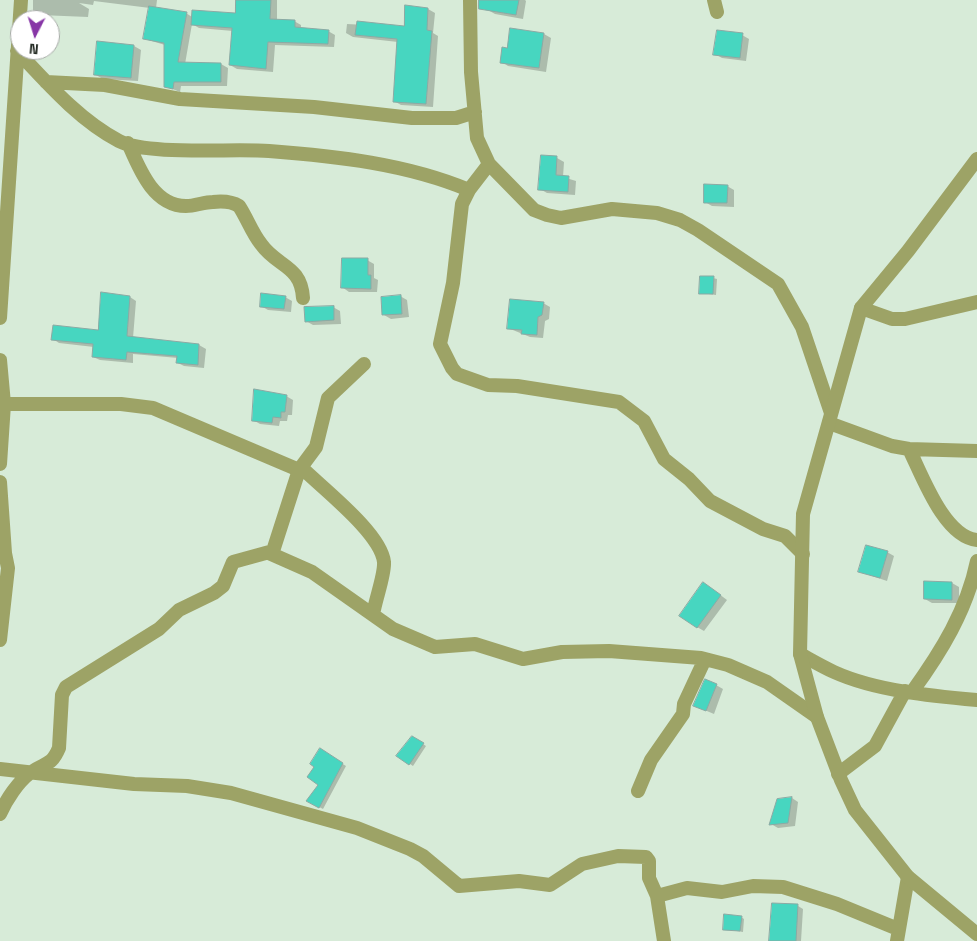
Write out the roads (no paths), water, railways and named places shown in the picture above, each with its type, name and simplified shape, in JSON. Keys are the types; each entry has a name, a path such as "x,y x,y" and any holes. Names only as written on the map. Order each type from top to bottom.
{"street":[{"path":"470,0 471,64 477,138 489,164 534,210 562,218 612,209 664,215 680,220 778,284 802,327 830,418 892,446 909,449 977,451"},
{"path":"0,318 16,60"},
{"path":"25,60 46,82 102,130 128,144 143,147 270,151 339,159 400,168 444,179 469,190"},
{"path":"46,82 114,86 180,98 314,107 412,118 456,118 475,112"},
{"path":"128,144 150,186 162,198 185,206 225,201 239,206 260,244 297,276 302,288 303,298"},
{"path":"977,159 908,251 861,308 804,514 800,654 817,717 838,774 855,810 908,878 977,934"},
{"path":"489,164 469,190 462,204 453,284 440,344 442,351 457,374 488,385 517,386 619,402 634,411 644,421 664,458 689,478 710,501 763,529 786,536 803,554"},
{"path":"861,308 892,319 906,320 977,302"},
{"path":"0,360 2,404 0,464"},
{"path":"0,814 13,792 30,773 50,764 56,756 59,748 62,695 66,687 159,629 179,610 224,586 232,562 270,553 275,548 300,468 316,447 328,398 364,364"},
{"path":"2,404 121,404 153,408 300,468 364,527 378,545 384,563 373,615"},
{"path":"909,449 940,510 956,530 977,540"},
{"path":"0,482 4,553 8,568 0,640"},
{"path":"270,553 312,572 393,629 435,647 475,644 524,659 562,652 608,651 647,652 705,659 728,664 767,682 817,717"},
{"path":"838,774 875,746 908,692 939,654 962,609 977,561"},
{"path":"800,654 834,673 861,682 908,692 977,700"},
{"path":"638,790 651,760 683,714 684,704 705,659"},
{"path":"0,770 134,784 187,786 230,793 357,828 410,849 424,856 459,886 519,881 550,885 557,883 582,864 618,856 646,857 649,861 649,878 657,896 664,941"},
{"path":"657,896 687,888 722,892 753,886 783,887 837,904 898,935 908,878"}]}
